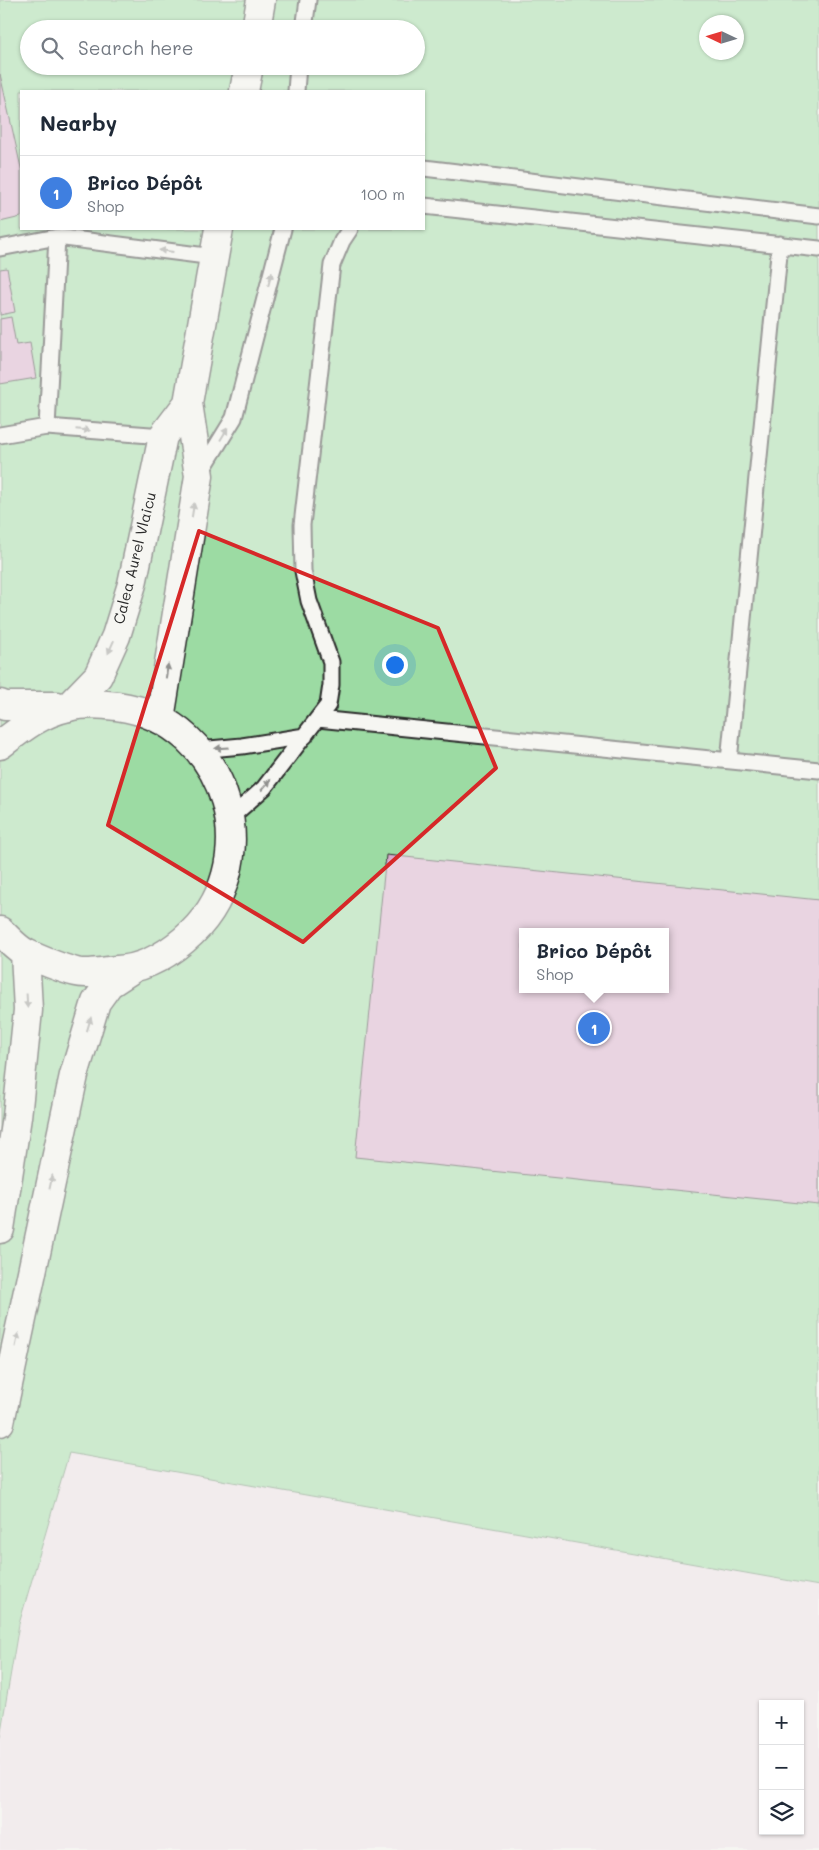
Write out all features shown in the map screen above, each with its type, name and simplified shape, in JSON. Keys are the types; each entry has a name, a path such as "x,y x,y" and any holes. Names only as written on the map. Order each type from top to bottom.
{"main road":[{"path":"258,20 261,0"},
{"path":"244,90 247,75"},
{"name":"Calea Aurel Vlaicu","path":"160,719 199,476 188,403 219,230"},
{"name":"Calea Aurel Vlaicu","path":"68,707 98,676 118,629 132,584 163,436 188,403"},
{"path":"0,704 5,706 68,707 100,704 130,708 160,719 181,732 199,750 219,782 230,818 230,857 220,895 198,928 168,954 132,969 109,984 96,1002 74,1075 0,1422"},
{"path":"0,746 31,721 68,707"},
{"path":"0,931 24,953 76,972 132,969"},
{"path":"0,1230 17,1117 28,1010 24,953"}],"lane":[{"path":"305,20 308,0"},
{"path":"296,90 297,75"},
{"path":"425,168 819,216"},
{"path":"425,206 819,249"},
{"path":"199,476 234,418 283,230"},
{"path":"230,818 264,788 328,705 331,685 331,662 309,601 303,571 302,525 332,265 342,240 349,230"},
{"path":"0,248 57,237 214,257"},
{"path":"47,427 57,237"},
{"path":"729,761 780,244"},
{"path":"0,435 47,427 163,436"},
{"path":"318,719 819,770"},
{"path":"199,750 242,746 305,736"}],"highlighted area":[{"path":"199,531 438,628 496,768 303,942 108,825"}],"shaded area":[{"path":"69,1453 819,1586 819,1850 0,1850 0,1737 19,1624"}],"green space":[{"path":"0,0 819,0 819,1586 69,1453 19,1624 0,1737"}],"building":[{"path":"0,74 20,164 20,217 0,222"},
{"path":"7,268 15,312 0,315 0,269"},
{"path":"11,317 16,345 30,343 36,378 0,384 0,319"},
{"path":"386,855 819,900 819,1205 355,1157"}],"place":[{"name":"Brico Dépôt","path":"594,1028"}]}
